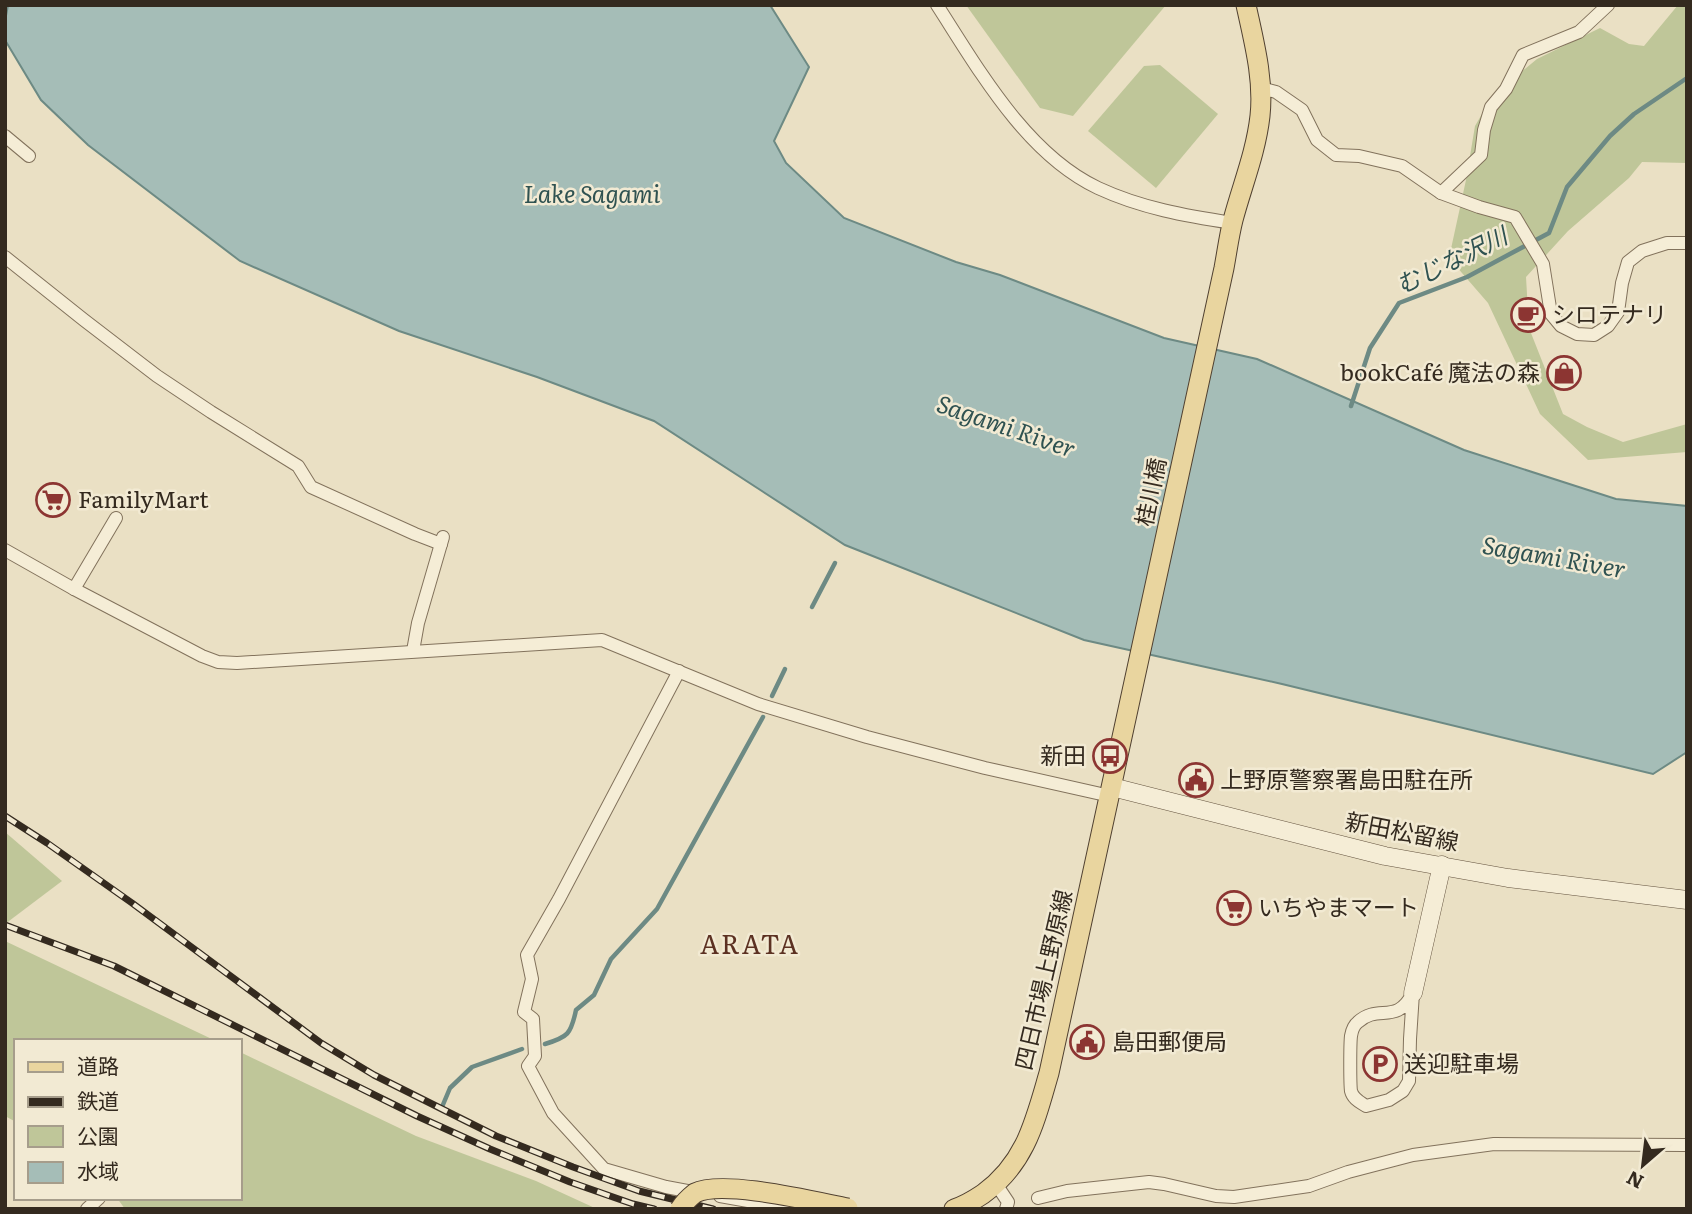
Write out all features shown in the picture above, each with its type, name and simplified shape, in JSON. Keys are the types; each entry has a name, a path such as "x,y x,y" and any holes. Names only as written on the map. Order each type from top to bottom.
{"main road":[{"path":"1233,223 1260,117 1258,59 1246,5"},
{"name":"桂川橋","path":"1125,727 1233,223"},
{"name":"四日市場上野原線","path":"954,1209 976,1199 996,1184 1014,1164 1034,1126 1068,993 1125,727"},
{"name":"新田松留線","path":"1111,792 1385,856 1508,878 1687,900"},
{"path":"1413,993 1442,865"},
{"path":"680,1209 696,1193 718,1188 758,1191 851,1208"}],"street":[{"path":"937,5 1014,119 1042,148 1077,176 1097,188 1139,205 1233,223"},
{"path":"1441,193 1481,155 1484,130 1491,107 1506,89 1523,55 1579,32 1608,5"},
{"path":"1261,89 1276,92 1302,110 1317,140 1336,156 1359,156 1402,166 1441,193 1516,217 1543,264 1551,314 1561,326 1577,334 1594,335 1608,326 1619,312 1622,283 1628,262 1642,251 1667,243 1687,243"},
{"path":"5,136 29,156"},
{"path":"5,257 157,376 298,466 311,487 415,534 442,541 418,622 413,651"},
{"path":"74,589 116,518"},
{"path":"5,550 171,641 218,662 602,640 758,704 842,730 985,768 1111,792"},
{"path":"679,671 527,955 532,979 524,1012 533,1019 536,1056 528,1066 553,1113 604,1169 666,1187 792,1209"},
{"path":"1413,993 1409,1081 1403,1091 1389,1100 1366,1106 1356,1100 1351,1092 1351,1035 1355,1024 1367,1015 1397,1012 1407,1005 1413,993"},
{"path":"1038,1198 1067,1191 1149,1182 1216,1196 1234,1197 1309,1186 1348,1172 1413,1155 1494,1144 1687,1145"},
{"path":"996,1184 1008,1202 1006,1209"}],"green space":[{"path":"966,5 1166,5 1073,116 1040,108"},
{"path":"1678,5 1687,5 1687,163 1642,162 1629,178 1568,231 1526,277 1529,328 1563,414 1623,442 1687,424 1687,452 1588,460 1540,414 1488,303 1449,258 1475,126 1493,95 1537,59 1600,28 1629,44 1644,46"},
{"path":"1160,65 1218,114 1156,188 1088,131 1144,66"},
{"path":"5,832 62,881 5,924"},
{"path":"5,941 212,1039 14,1039 14,1121 5,1116"},
{"path":"242,1053 416,1136 536,1181 597,1209 125,1209 118,1200 242,1200"}],"water":[{"name":"Lake Sagami","path":"8,5 770,5 809,67 774,141 786,163 844,218 1164,338 1257,359 1464,450 1616,499 1687,506 1687,752 1653,774 1282,684 1084,640 845,545 654,421 537,377 399,331 240,261 88,145 41,100 5,40"}],"waterway":[{"name":"むじな沢川","path":"1351,406 1370,348 1399,303 1467,277 1549,233 1567,187 1610,136 1634,114 1687,78"},
{"path":"812,607 835,563"},
{"path":"772,696 785,669"},
{"path":"545,1044 567,1033 576,1010 594,995 611,959 657,909 763,717"},
{"path":"442,1107 450,1088 472,1067 522,1049"}],"railway":[{"path":"5,816 132,903 321,1043 374,1075 496,1136 573,1167 639,1191 713,1209"},
{"path":"5,925 114,966 417,1116 490,1149 570,1182 654,1209"}],"place":[{"name":"シロテナリ","path":"1528,315"},
{"name":"bookCafé 魔法の森","path":"1564,373"},
{"name":"FamilyMart","path":"53,500"},
{"name":"新田","path":"1110,756"},
{"name":"上野原警察署島田駐在所","path":"1196,780"},
{"name":"いちやまマート","path":"1234,908"},
{"name":"島田郵便局","path":"1087,1042"},
{"name":"送迎駐車場","path":"1380,1064"}],"district":[{"name":"ARATA","path":"750,945"}],"water label":[{"name":"Sagami River","path":"1006,427"},
{"name":"Sagami River","path":"1554,558"}]}
